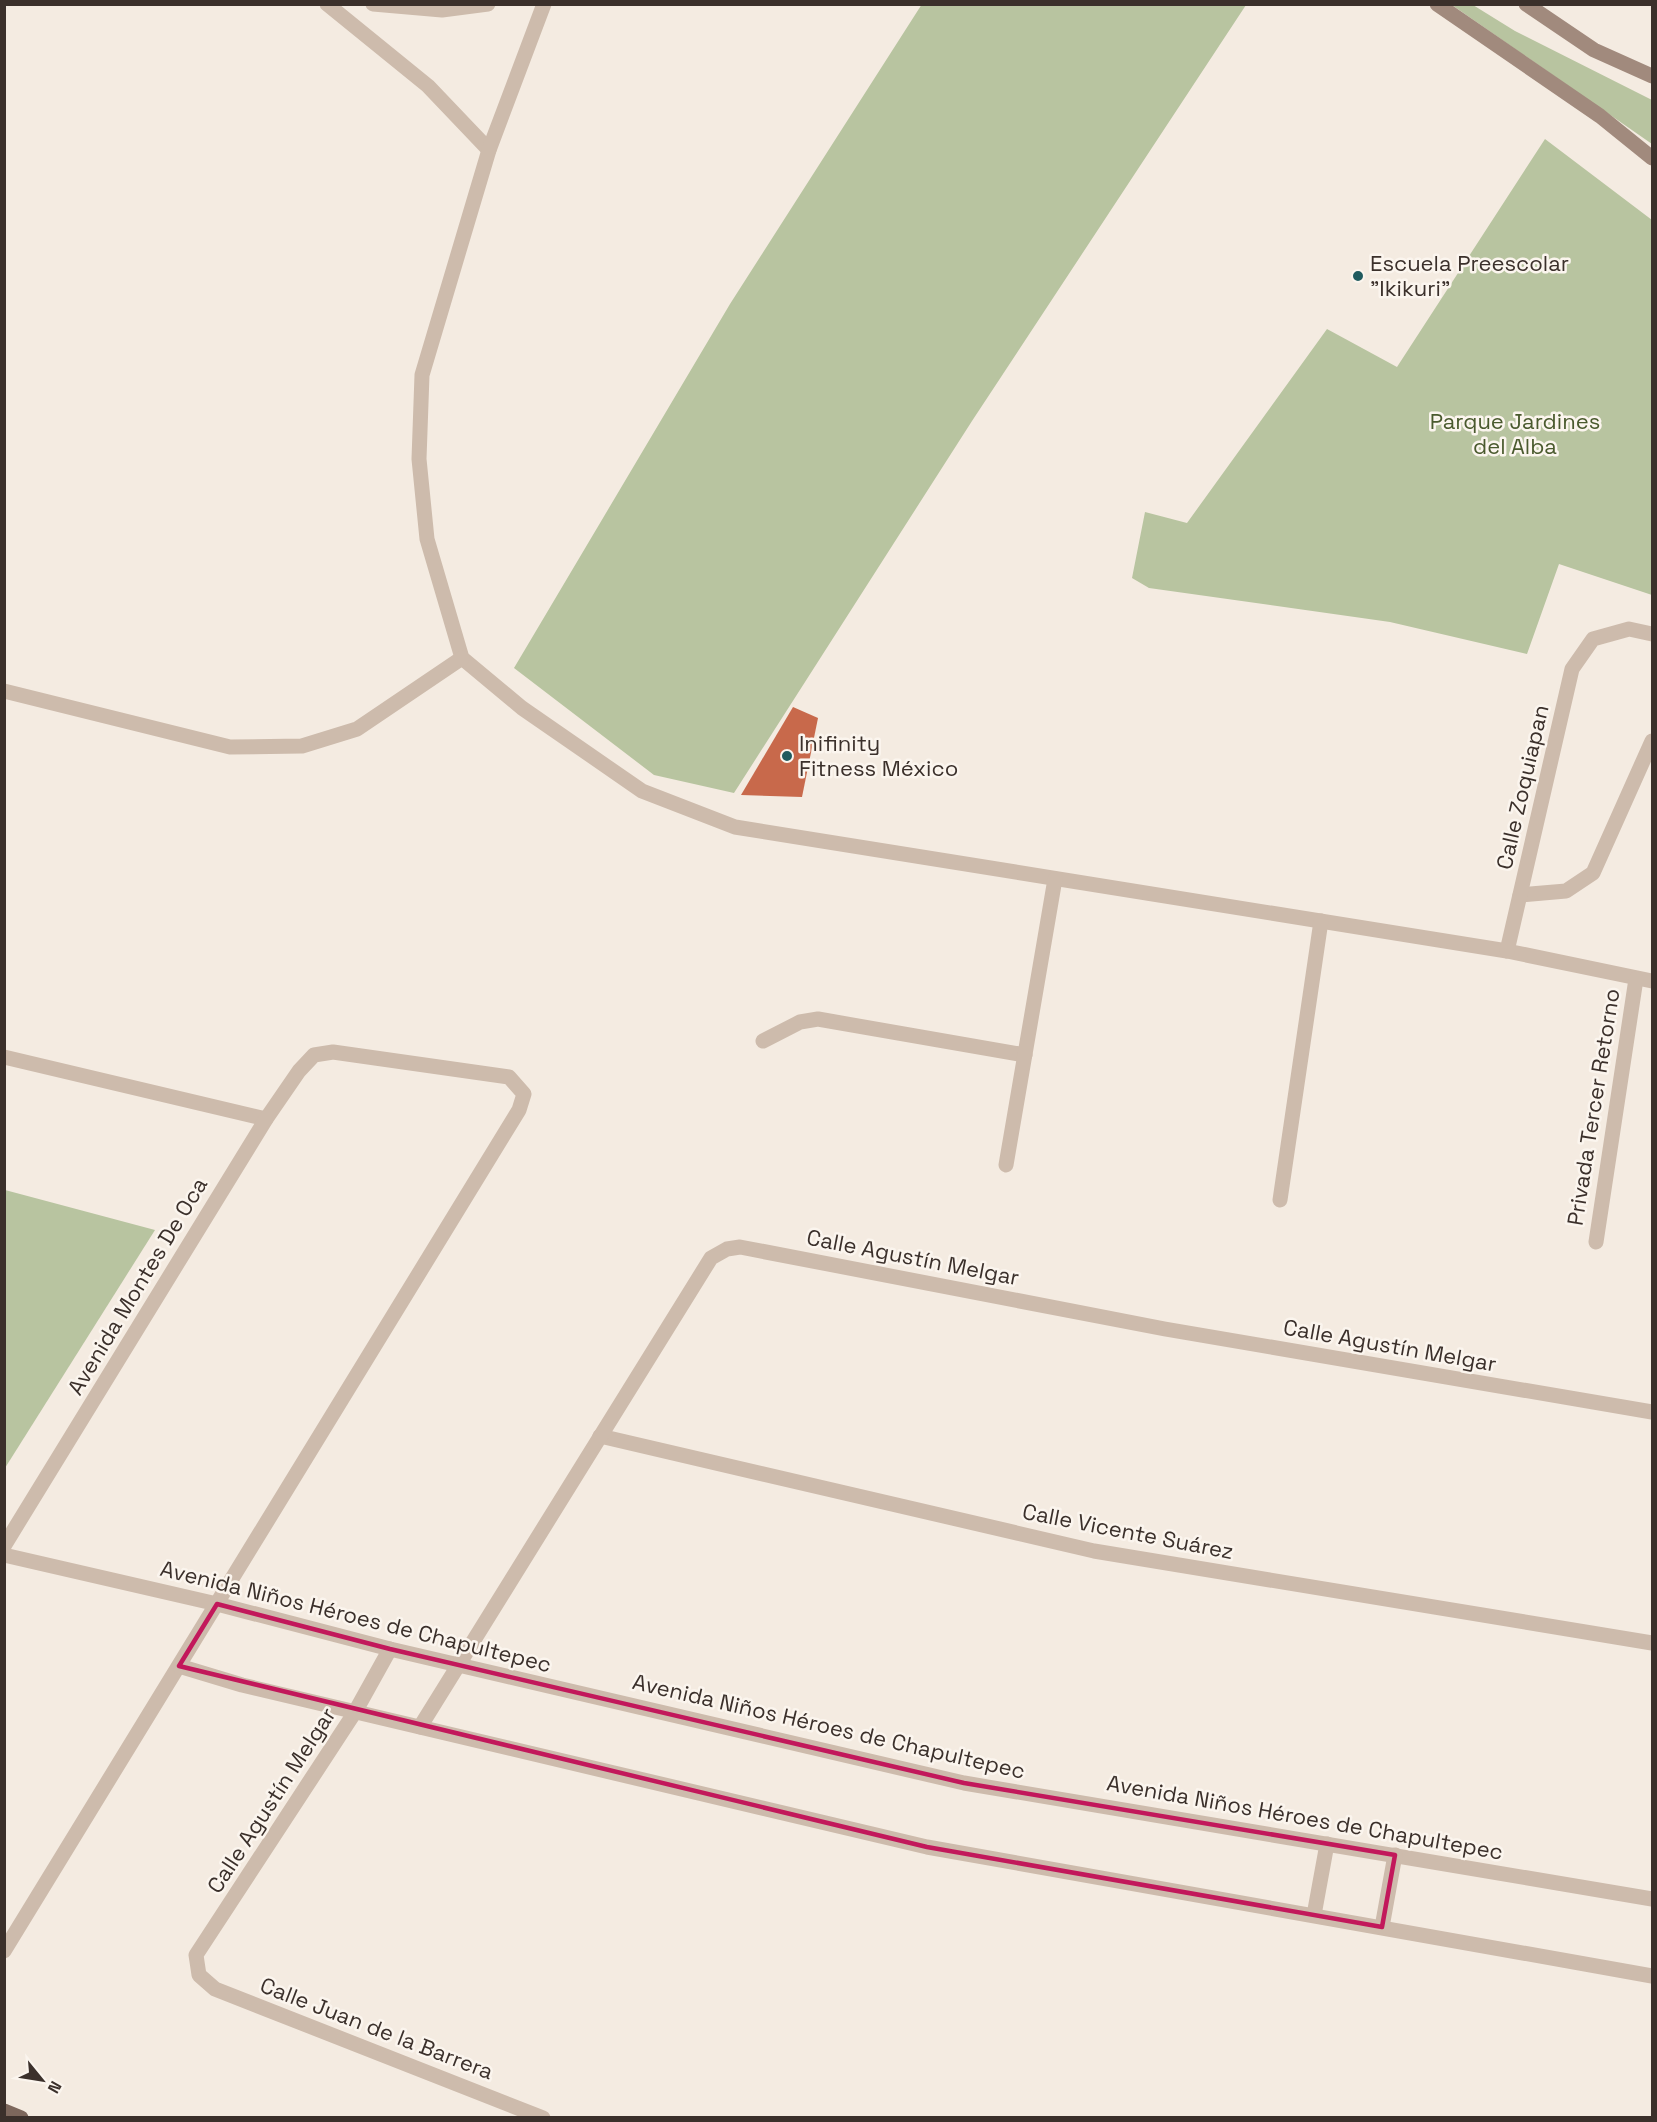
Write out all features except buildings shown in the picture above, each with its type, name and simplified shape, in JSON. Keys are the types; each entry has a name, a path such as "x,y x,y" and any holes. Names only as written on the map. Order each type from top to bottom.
{"main road":[{"path":"4,2111 21,2118"}],"street":[{"path":"327,4 428,86 489,150"},
{"path":"373,4 442,10 488,4"},
{"path":"544,4 489,150 422,375 419,459 427,538 462,658 522,708 642,791 735,827 1507,951 1653,981"},
{"path":"1437,4 1600,116 1653,158"},
{"path":"1526,4 1594,50 1653,76"},
{"name":"Calle Zoquiapan","path":"1507,951 1572,669 1593,639 1629,629 1653,634"},
{"path":"4,691 230,747 302,746 357,729 462,658"},
{"path":"1520,895 1566,891 1593,873 1653,741"},
{"path":"1006,1165 1055,879"},
{"path":"1280,1200 1322,921"},
{"name":"Privada Tercer Retorno","path":"1596,1242 1636,979"},
{"path":"763,1041 800,1022 818,1019 1025,1054"},
{"name":"Avenida Montes De Oca","path":"4,1546 266,1119 299,1071 314,1055 333,1052 509,1077 524,1094 519,1110 217,1604"},
{"path":"4,1057 266,1119"},
{"name":"Calle Agustín Melgar","path":"420,1727 711,1258 727,1249 740,1247 1165,1329 1653,1412"},
{"name":"Calle Vicente Suárez","path":"600,1436 1094,1551 1653,1643"},
{"name":"Avenida Niños Héroes de Chapultepec","path":"4,1555 217,1604 390,1649 964,1783 1653,1899"},
{"path":"4,1951 217,1604"},
{"name":"Calle Agustín Melgar","path":"199,1975 196,1955 355,1712 390,1649"},
{"path":"179,1665 242,1685 927,1847 1653,1976"},
{"path":"1314,1915 1327,1844"},
{"path":"1382,1928 1395,1855"},
{"name":"Calle Juan de la Barrera","path":"199,1975 215,1989 543,2118"}],"highlighted area":[{"path":"217,1604 390,1649 964,1783 1395,1855 1382,1927 927,1847 179,1666"}],"green space":[{"path":"922,4 1246,5 972,421 734,793 654,775 514,668 730,304"},
{"path":"1452,5 1473,5 1515,31 1652,100 1652,144"},
{"name":"Parque Jardines del Alba","path":"1545,139 1652,220 1652,595 1559,564 1527,654 1390,622 1149,588 1132,578 1145,512 1187,523 1327,329 1397,367"},
{"path":"4,1190 155,1230 5,1468"}],"place":[{"name":"Escuela Preescolar \"Ikikuri\"","path":"1358,276"},
{"name":"Inifinity Fitness México","path":"787,756"}]}
